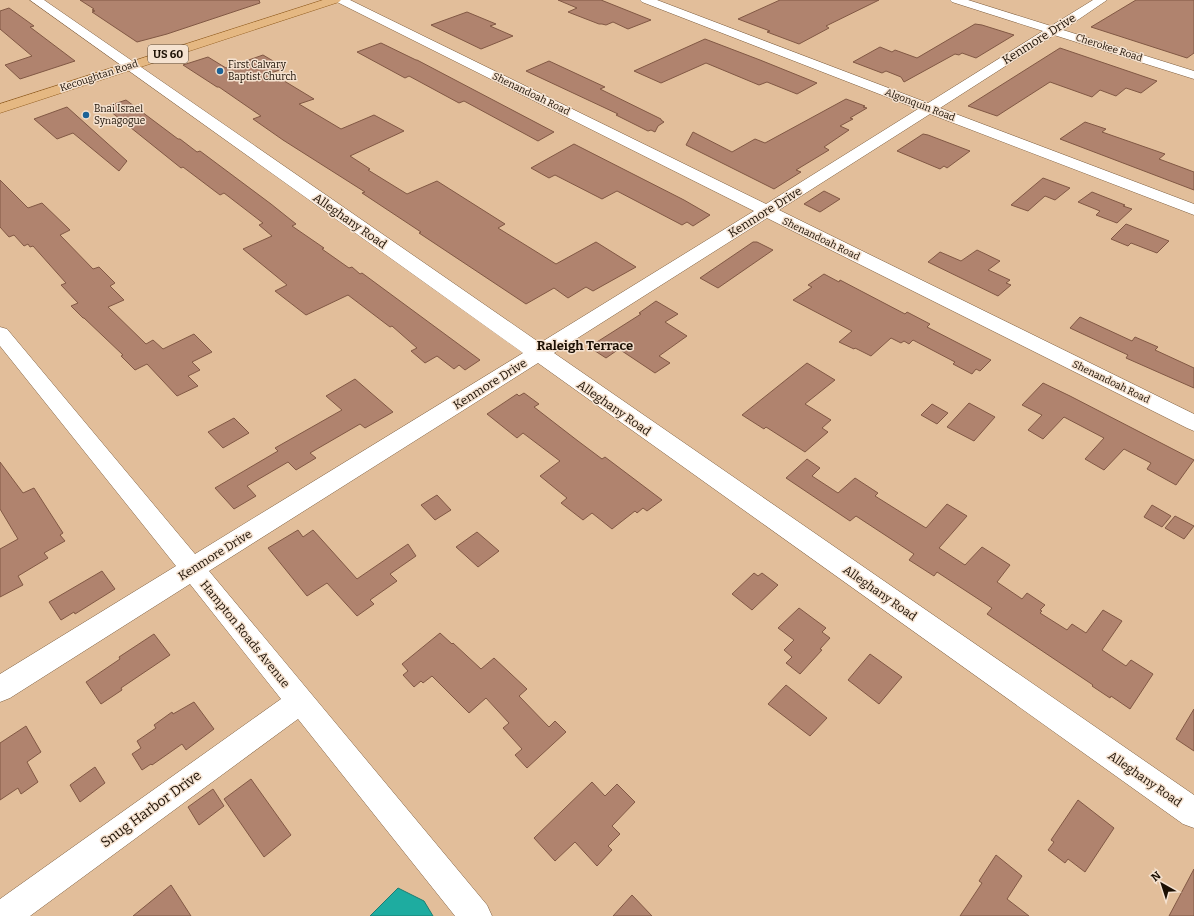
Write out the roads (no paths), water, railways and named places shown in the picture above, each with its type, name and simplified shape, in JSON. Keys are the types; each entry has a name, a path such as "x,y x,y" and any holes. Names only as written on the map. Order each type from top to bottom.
{"main road":[{"name":"Kecoughtan Road","path":"0,109 336,0"}],"street":[{"name":"Alleghany Road","path":"36,0 1194,814"},
{"name":"Shenandoah Road","path":"341,0 1194,423"},
{"name":"Algonquin Road","path":"646,0 1194,210"},
{"name":"Cherokee Road","path":"956,0 1194,75"},
{"name":"Kenmore Drive","path":"0,689 766,212 1101,0"},
{"name":"Hampton Roads Avenue","path":"0,333 193,568 299,702 476,916"},
{"name":"Snug Harbor Drive","path":"3,916 299,702"}],"water":[{"path":"398,888 424,901 433,916 370,916"}],"place":[{"name":"First Calvary Baptist Church","path":"220,71"},
{"name":"Bnai Israel Synagogue","path":"86,115"}],"district":[{"name":"Raleigh Terrace","path":"585,345"}]}
